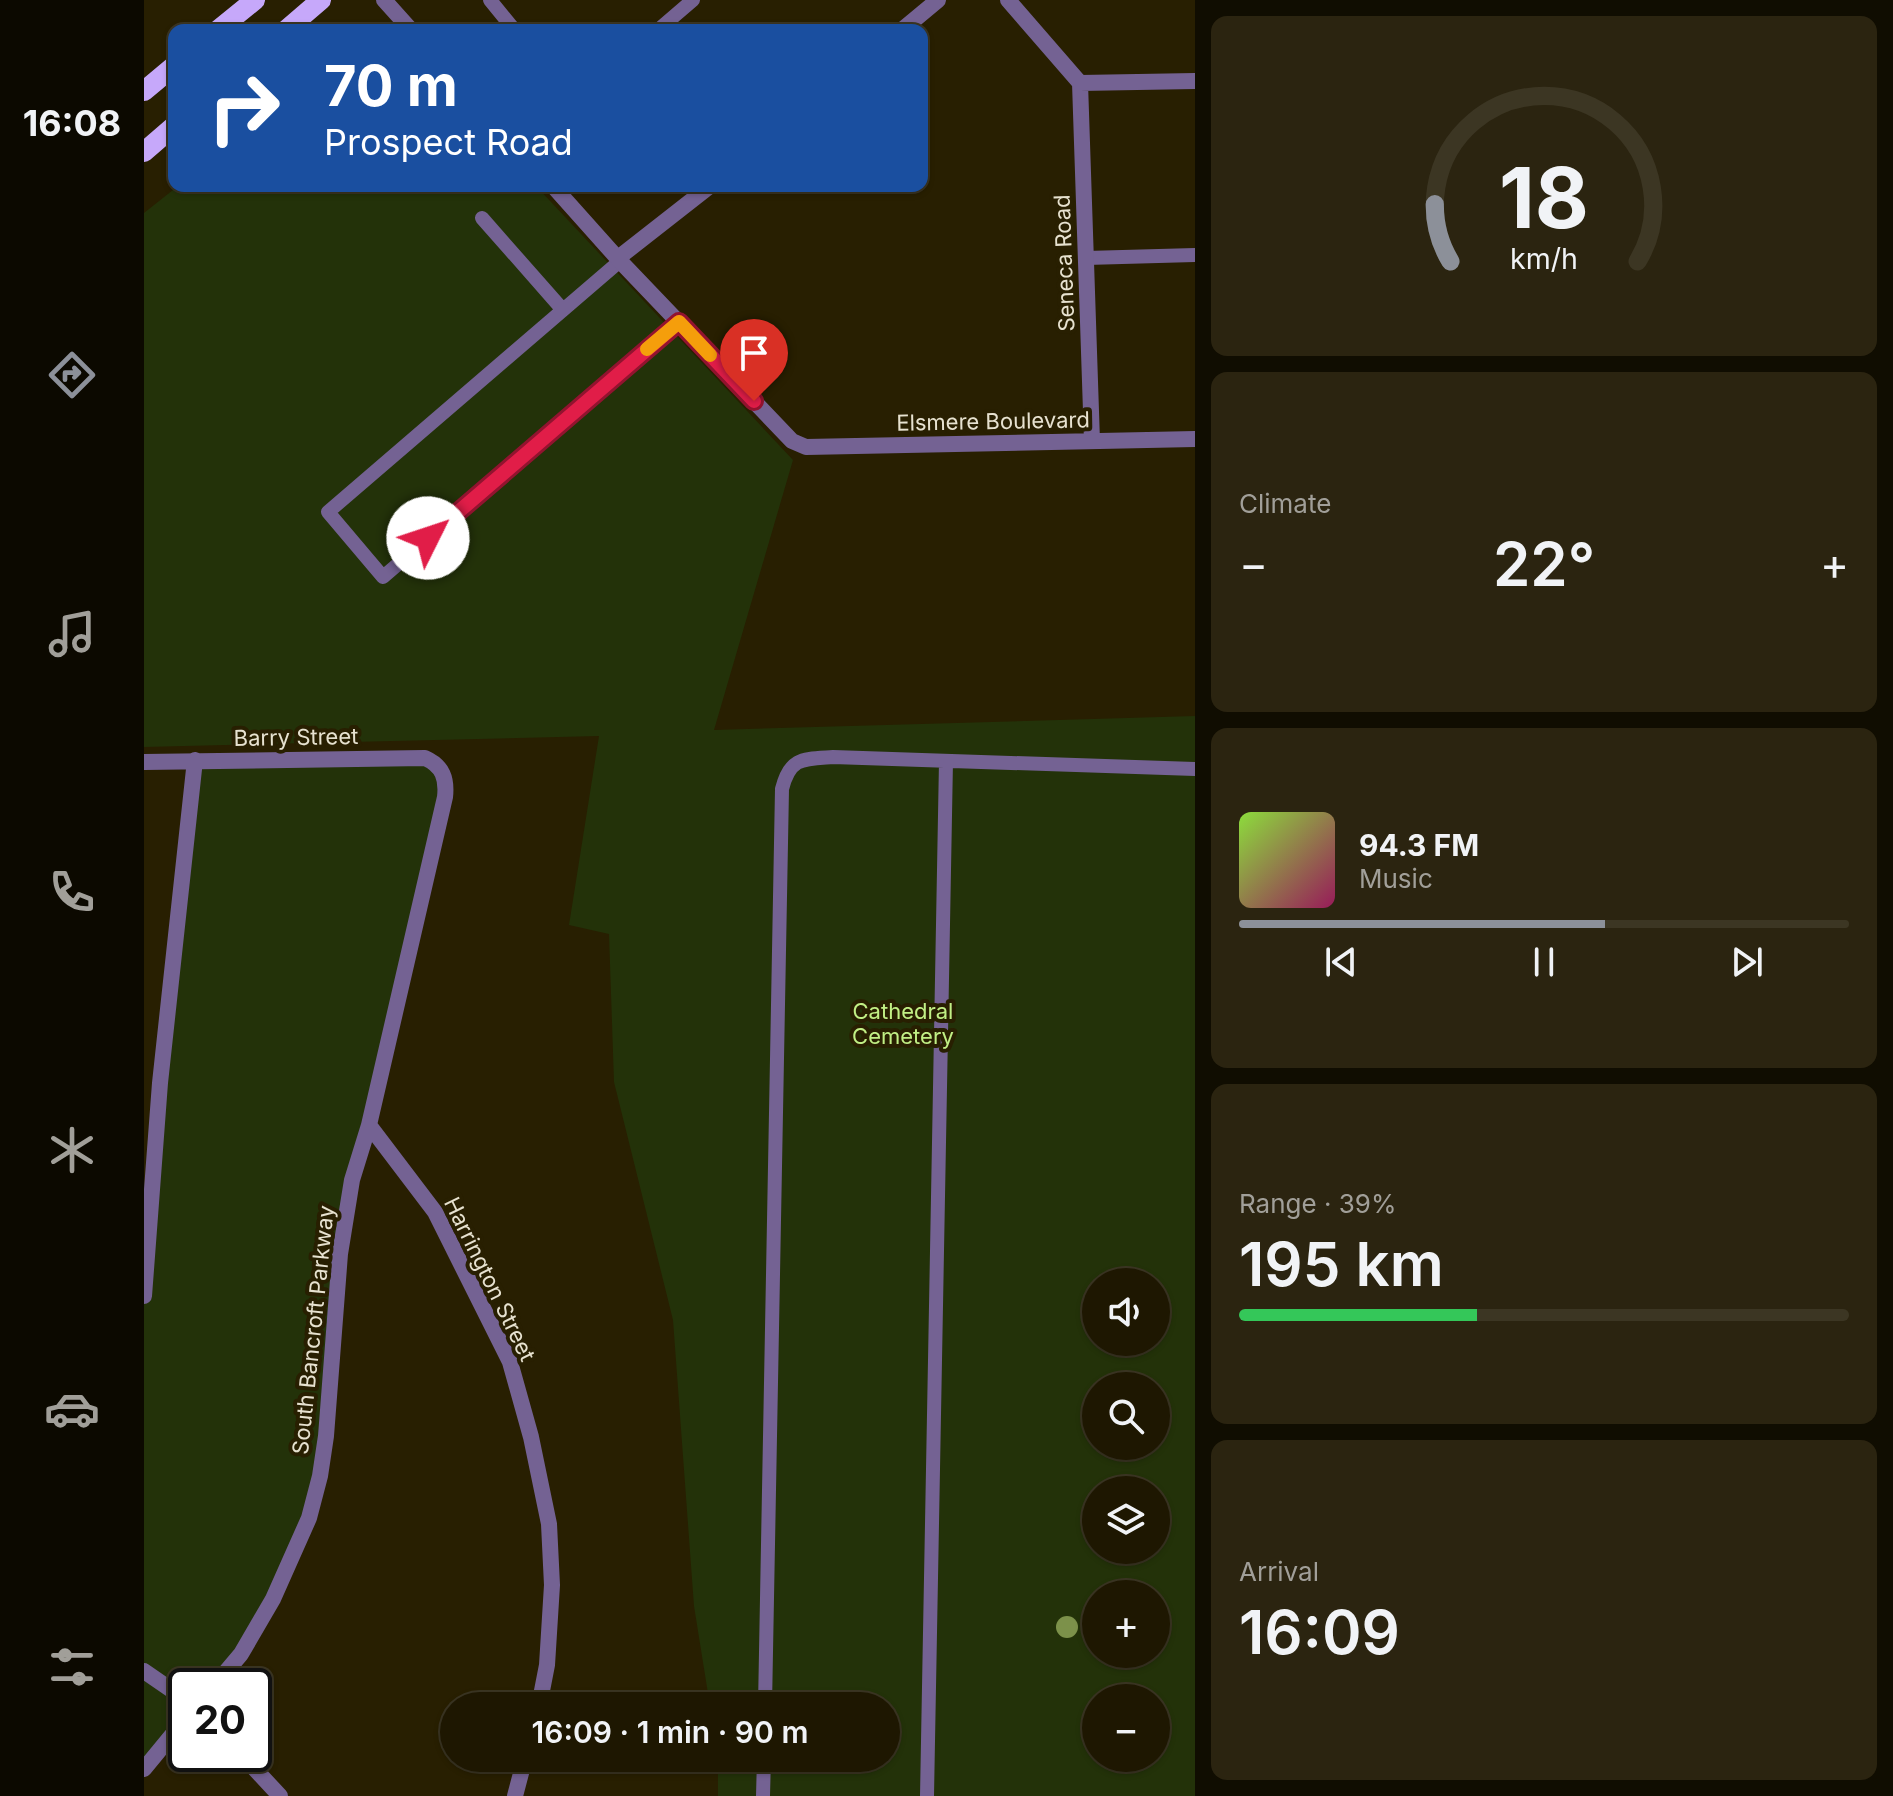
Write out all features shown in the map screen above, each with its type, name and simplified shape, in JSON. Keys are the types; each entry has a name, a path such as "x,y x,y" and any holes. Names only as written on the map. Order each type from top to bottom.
{"main road":[{"path":"225,24 255,0"},
{"path":"293,24 321,0"},
{"path":"144,91 168,71"},
{"path":"144,152 168,131"}],"street":[{"path":"384,0 406,24"},
{"path":"909,24 938,0"},
{"path":"1008,0 1080,83 1195,81"},
{"name":"Seneca Road","path":"1080,83 1092,441"},
{"path":"558,192 679,322"},
{"path":"619,259 703,192"},
{"name":"Elsmere Boulevard","path":"679,322 792,441 806,447 1195,439"},
{"name":"Barry Street","path":"144,762 425,758 442,772"},
{"path":"144,1296 152,1083 195,760"},
{"name":"South Bancroft Parkway","path":"229,1668 241,1654 273,1599 309,1518 320,1476 340,1254 352,1180 369,1125 445,797 446,782 442,772"},
{"name":"Harrington Street","path":"369,1125 435,1212 510,1362 531,1437 549,1524 552,1585 547,1665 542,1692"},
{"path":"144,1671 168,1688"},
{"path":"144,1769 168,1740"},
{"path":"258,1772 280,1796"},
{"path":"515,1796 521,1772"}],"lane":[{"path":"490,0 510,24"},
{"path":"665,24 693,0"},
{"path":"482,218 563,310"},
{"path":"1086,258 1195,255"},
{"path":"619,259 328,512 383,577 679,322"},
{"path":"765,1692 782,789 786,772 796,763 833,757 1195,769"},
{"path":"927,1796 946,761"},
{"path":"763,1796 764,1772"}],"green space":[{"name":"Cathedral Cemetery","path":"170,192 542,192 793,460 714,730 1195,716 1195,1796 718,1796 718,1772 900,1772 900,1692 708,1692 694,1606 673,1320 614,1082 609,934 569,925 599,736 144,747 144,213"},
{"path":"425,758 445,778 352,1180 320,1476 273,1599 226,1668 168,1668 168,1740 144,1769 144,1296 195,760"}],"slow traffic":[{"path":"647,349 679,322 710,355"}],"route":[{"path":"428,538 679,322 754,401"}]}
